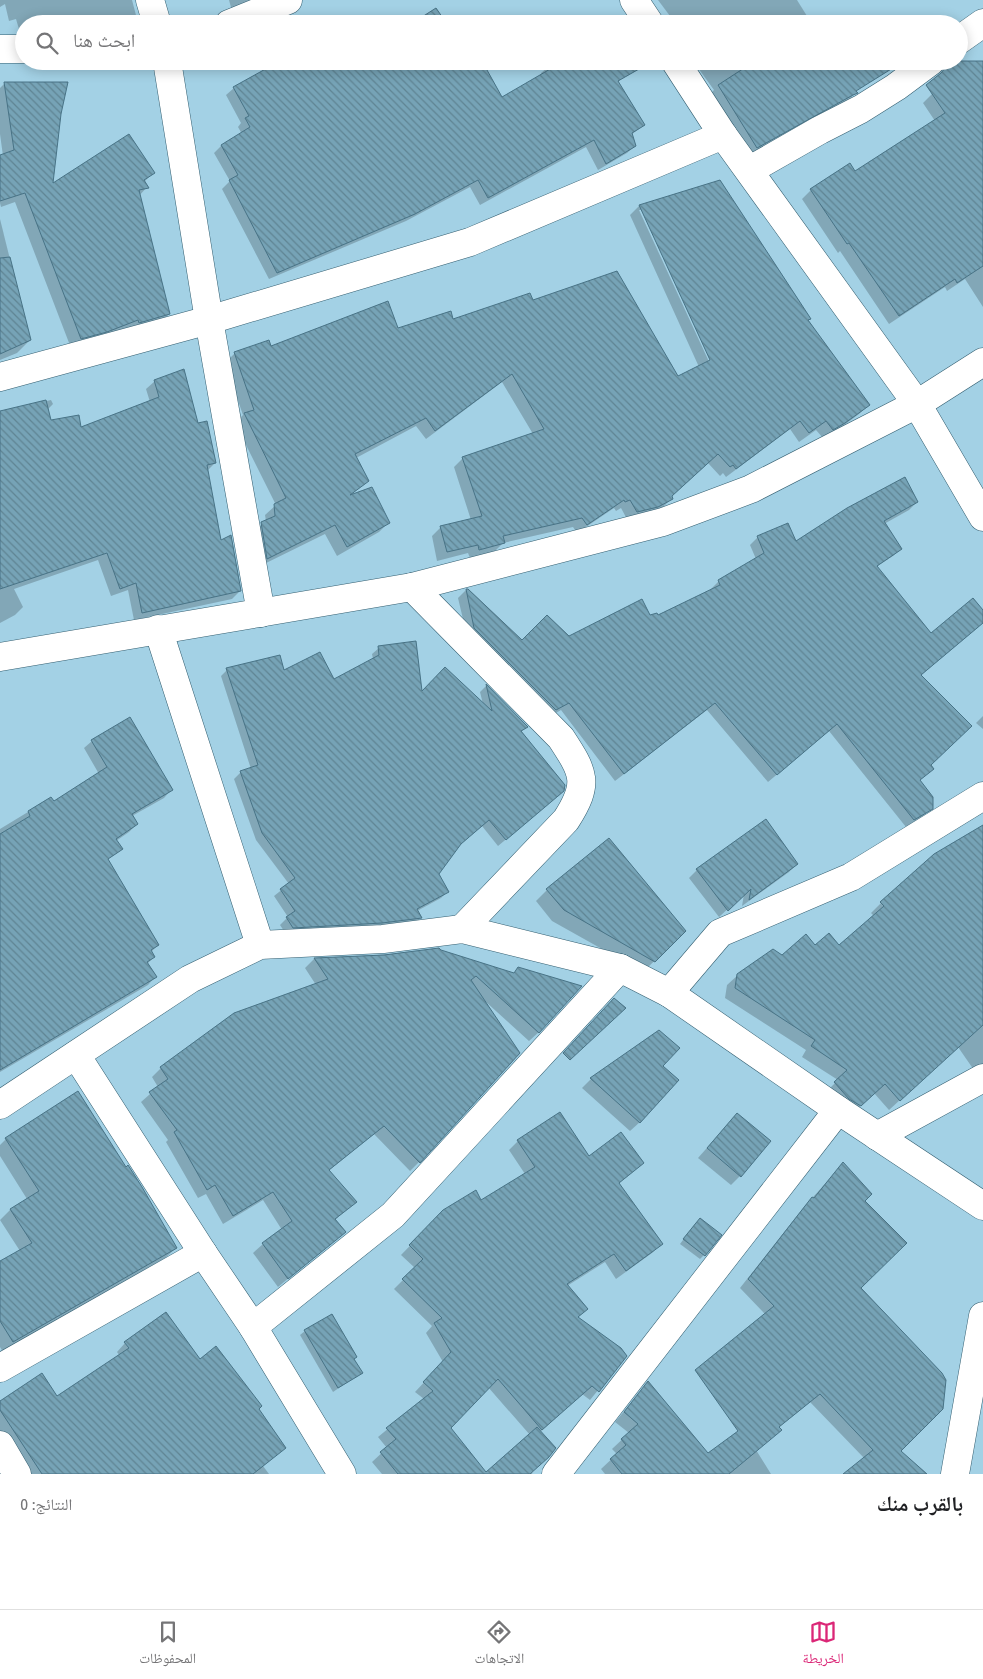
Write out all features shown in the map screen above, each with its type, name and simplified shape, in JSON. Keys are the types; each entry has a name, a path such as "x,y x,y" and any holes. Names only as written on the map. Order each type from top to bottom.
{"street":[{"path":"150,0 154,15"},
{"path":"251,15 288,0"},
{"path":"634,0 644,15"},
{"path":"968,34 983,23"},
{"path":"0,49 15,49"},
{"path":"168,70 209,320 261,614"},
{"path":"680,70 723,135 917,404 983,517"},
{"path":"750,170 861,109 919,70"},
{"path":"0,377 209,320 470,242 723,135"},
{"path":"0,657 412,587 663,522 751,489 917,404 983,362"},
{"path":"412,587 561,738 577,762 583,782 577,803 566,820 462,929"},
{"path":"158,629 260,945"},
{"path":"670,994 720,933 851,877 983,796"},
{"path":"0,1105 190,978 260,945 383,939 462,929 620,968 670,994 838,1110 983,1206"},
{"path":"253,1327 393,1215 620,968"},
{"path":"76,1055 203,1253 253,1327 342,1474"},
{"path":"877,1136 983,1078"},
{"path":"556,1474 838,1110"},
{"path":"0,1368 203,1253"},
{"path":"954,1474 983,1316"},
{"path":"0,1445 17,1474"}],"building":[{"path":"436,8 441,15 425,15"},
{"path":"968,61 983,61 983,266 957,283 955,279 899,316 810,189 850,163 855,171 945,113 926,85 943,70 968,70"},
{"path":"264,70 487,70 502,97 548,70 637,70 618,81 645,125 632,133 636,146 606,164 594,140 488,198 478,180 415,214 277,273 229,180 238,175 221,145 250,127 245,118 249,116 233,87"},
{"path":"741,70 890,70 856,91 858,93 757,148 718,85"},
{"path":"4,82 68,82 61,114 53,183 129,134 155,173 144,180 149,188 139,190 170,314 139,323 138,320 107,332 81,339 25,193 0,201 0,155 14,150"},
{"path":"720,180 811,319 808,320 870,405 833,430 826,421 809,433 800,421 736,469 733,465 730,467 718,454 672,496 673,499 658,507 637,512 630,500 625,502 624,500 587,525 582,518 503,536 505,543 479,550 478,545 447,552 440,526 482,516 462,457 544,429 512,374 435,431 426,418 355,454 369,481 350,495 372,487 390,523 347,547 335,525 267,559 261,522 275,516 274,504 286,498 244,413 254,410 234,352 269,340 271,346 388,301 398,328 451,311 453,319 530,293 533,300 617,271 678,376 710,360 639,205"},
{"path":"10,257 31,340 0,354 0,258"},
{"path":"184,369 198,423 207,421 216,463 207,465 221,540 231,535 241,591 142,613 136,583 120,589 107,553 0,589 0,411 46,400 51,420 79,415 81,427 159,397 154,380"},
{"path":"905,477 918,502 884,521 902,549 877,566 931,633 973,598 983,610 983,623 921,675 972,726 931,765 934,769 920,780 933,797 933,809 914,820 837,724 777,775 715,703 624,774 569,703 556,710 474,628 466,589 522,640 547,615 569,636 642,599 650,615 657,613 658,615 720,585 718,580 764,553 757,536 788,523 796,541 847,508"},
{"path":"416,641 422,691 445,667 492,711 486,684 528,727 521,731 565,785 564,791 506,840 489,820 461,844 439,874 449,892 417,909 422,918 382,923 293,928 286,917 295,911 280,889 295,878 262,833 240,771 258,765 226,668 280,655 284,670 320,652 334,679 379,655 378,646"},
{"path":"130,717 173,790 132,814 138,824 116,839 123,849 108,859 159,945 151,950 155,957 147,962 157,977 0,1070 0,834 30,816 28,811 51,797 54,801 107,767 91,740"},
{"path":"766,819 798,864 749,900 751,889 728,911 696,869"},
{"path":"983,825 983,1025 900,1101 885,1084 861,1106 849,1099 834,1082 847,1070 811,1046 815,1040 735,988 737,974 773,949 782,955 806,934 815,945 829,933 839,945 884,906 880,902 934,854"},
{"path":"609,838 686,931 655,962 564,910 546,889"},
{"path":"439,948 514,973 518,967 582,986 539,1033 476,976 471,980 520,1053 420,1163 384,1126 329,1170 357,1202 335,1219 346,1232 288,1279 262,1243 292,1221 273,1192 233,1216 215,1185 207,1190 174,1132 177,1130 149,1092 168,1079 160,1067 234,1013 328,979 314,958 384,955"},
{"path":"614,998 626,1008 570,1060 563,1053"},
{"path":"659,1030 680,1048 663,1066 679,1080 640,1123 590,1078"},
{"path":"78,1091 126,1167 128,1165 142,1187 177,1248 13,1342 0,1321 0,1261 32,1243 10,1209 39,1191 5,1138"},
{"path":"560,1112 589,1156 621,1132 644,1163 619,1183 663,1244 626,1271 614,1254 567,1284 588,1309 578,1317 621,1348 627,1356 599,1392 592,1386 542,1430 498,1379 451,1428 486,1472 537,1427 556,1448 530,1474 398,1474 380,1452 396,1439 386,1428 433,1391 423,1382 451,1352 434,1323 442,1318 402,1279 423,1259 409,1245 443,1210 476,1190 481,1200 535,1167 517,1140"},
{"path":"737,1113 771,1141 741,1177 707,1148"},
{"path":"843,1162 872,1194 865,1201 907,1243 861,1288 942,1373 946,1380 943,1409 901,1451 927,1474 843,1474 873,1450 820,1394 779,1427 782,1430 729,1474 622,1474 610,1459 626,1445 621,1439 638,1424 624,1412 648,1381 708,1453 738,1431 695,1370 774,1306 748,1279 812,1197 814,1198"},
{"path":"700,1218 722,1235 705,1256 683,1239"},
{"path":"166,1312 200,1359 216,1346 262,1406 259,1409 286,1448 253,1474 42,1474 0,1410 0,1401 42,1373 57,1396 129,1348 124,1342"},
{"path":"332,1314 357,1357 354,1359 363,1373 338,1388 304,1330"}]}
